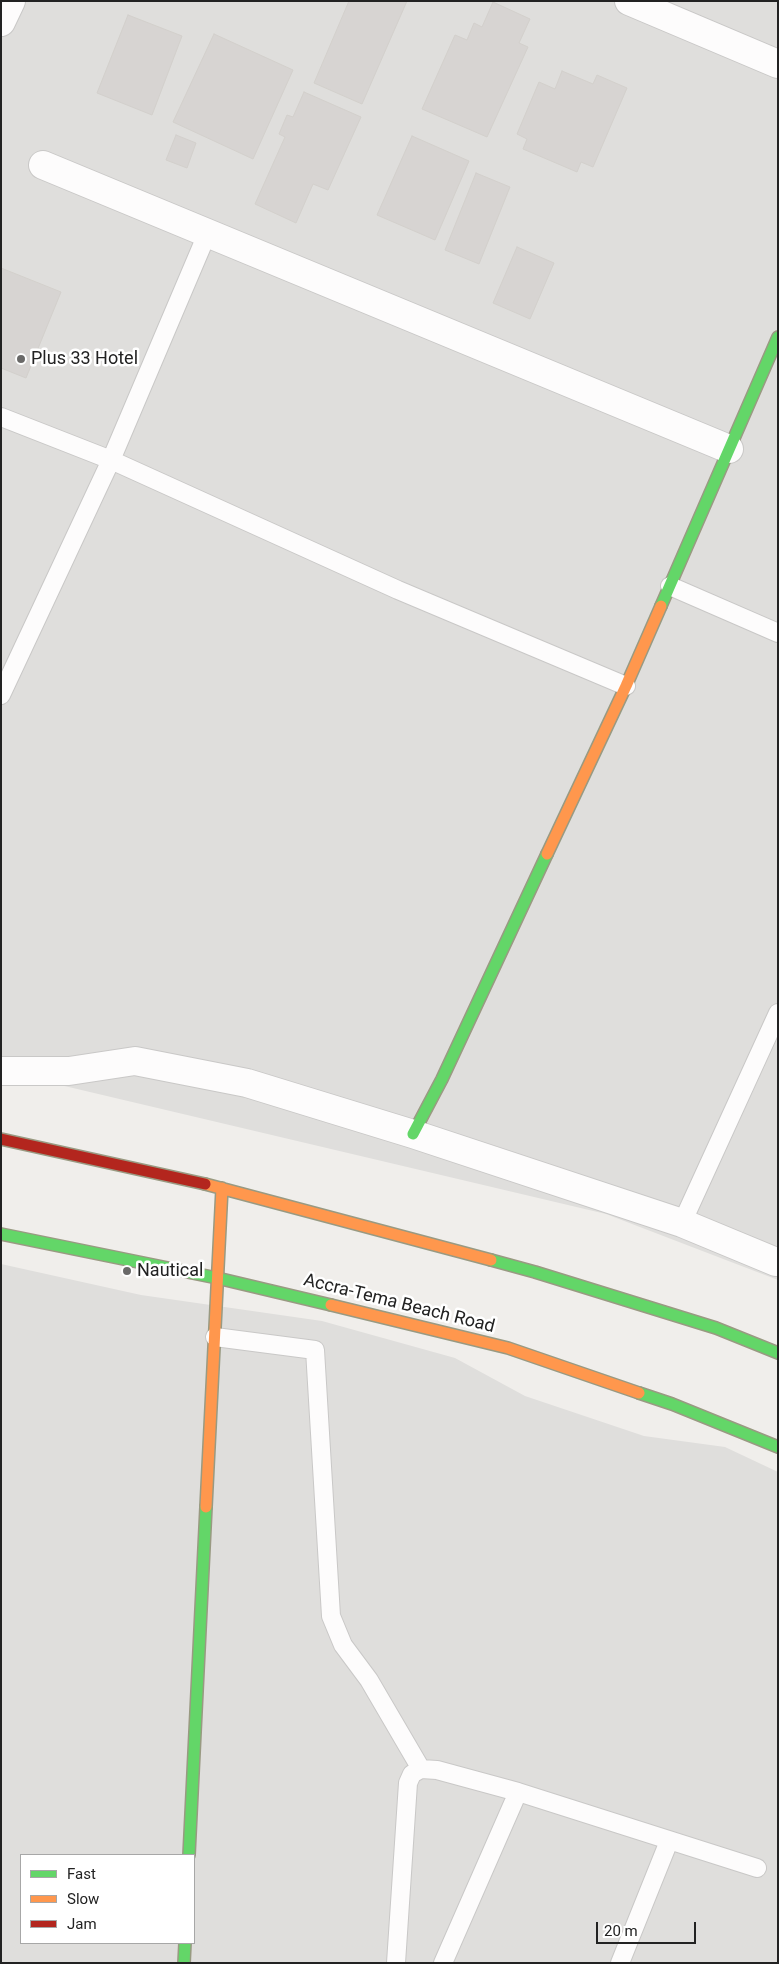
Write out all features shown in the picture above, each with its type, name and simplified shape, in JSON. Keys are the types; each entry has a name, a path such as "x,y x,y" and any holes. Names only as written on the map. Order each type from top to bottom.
{"main road":[{"path":"413,1134 442,1080 626,686 778,337"},
{"path":"1,1139 222,1188 535,1272 716,1328 778,1353"},
{"path":"189,1854 222,1188"},
{"name":"Accra-Tema Beach Road","path":"1,1234 217,1278 508,1348 672,1404 778,1447"},
{"path":"184,1944 184,1963"}],"street":[{"path":"1,22 11,1"},
{"path":"629,1 778,64"},
{"path":"43,165 729,449"},
{"path":"1,1071 69,1071 135,1061 247,1083 413,1134 682,1224 777,1260"}],"lane":[{"path":"1,695 111,460 207,234"},
{"path":"1,417 111,460 398,590 626,686"},
{"path":"670,586 778,633"},
{"path":"682,1224 778,1013"},
{"path":"214,1337 315,1350 331,1616 343,1645 369,1680 420,1769"},
{"path":"396,1963 408,1783 412,1774 420,1769 437,1770 518,1792 757,1868"},
{"path":"443,1963 518,1792"},
{"path":"620,1963 669,1841"}],"shaded area":[{"path":"1,1 778,1 778,1280 606,1214 1,1071"},
{"path":"1,1264 141,1295 322,1321 455,1358 525,1396 644,1436 725,1447 778,1472 778,1963 1,1963"}],"building":[{"path":"349,1 407,1 362,104 314,83"},
{"path":"493,2 530,19 519,43 528,47 487,137 422,109 455,35 467,40 474,23 482,27"},
{"path":"128,15 182,36 152,115 97,93"},
{"path":"214,34 293,70 253,159 173,122"},
{"path":"562,71 593,84 597,75 627,88 593,167 581,162 577,172 523,149 527,139 517,134 539,82 555,89"},
{"path":"304,92 361,117 328,190 313,184 296,223 255,204 285,137 279,134 287,115 293,117"},
{"path":"176,135 196,143 187,168 166,160"},
{"path":"412,136 469,161 435,240 377,215"},
{"path":"476,173 510,187 479,264 445,250"},
{"path":"517,247 554,263 530,319 493,303"},
{"path":"1,268 61,292 26,378 1,368"}],"traffic: fast":[{"path":"661,606 778,337"},
{"path":"413,1134 442,1079 547,854"},
{"path":"1,1234 217,1278 331,1305"},
{"path":"491,1260 716,1328 778,1353"},
{"path":"639,1393 672,1404 778,1447"},
{"path":"189,1854 206,1507"},
{"path":"184,1963 185,1944"}],"traffic: slow":[{"path":"547,854 626,686 661,606"},
{"path":"205,1184 491,1260"},
{"path":"206,1507 222,1188"},
{"path":"331,1305 508,1348 639,1393"}],"traffic: jam":[{"path":"1,1139 205,1184"}],"place":[{"name":"Plus 33 Hotel","path":"21,359"},
{"name":"Nautical","path":"127,1271"}]}
